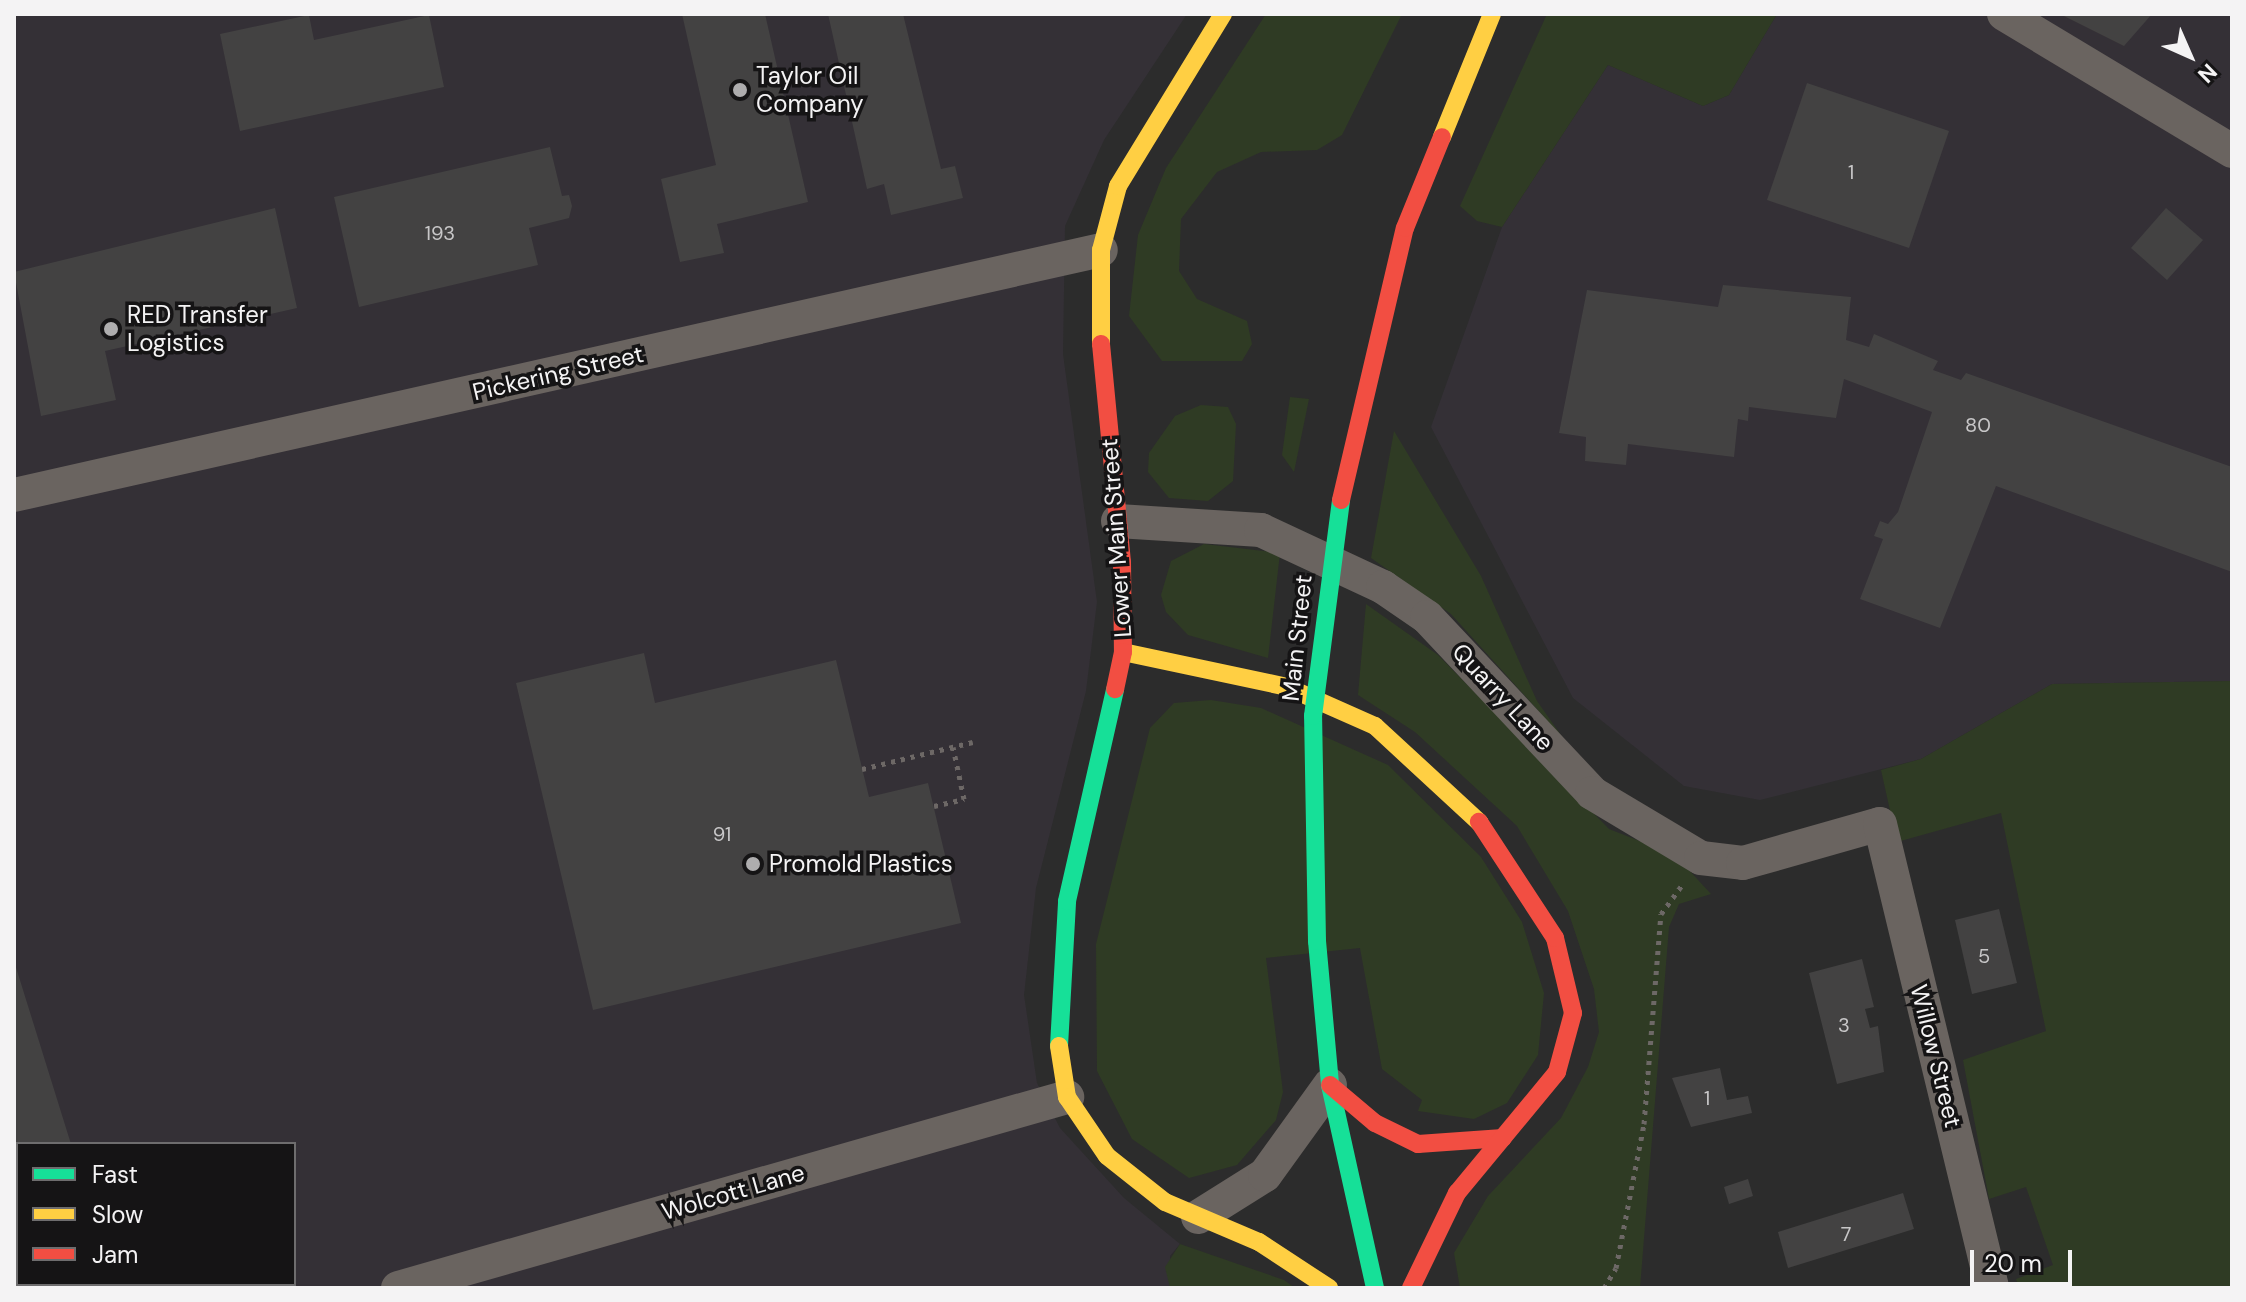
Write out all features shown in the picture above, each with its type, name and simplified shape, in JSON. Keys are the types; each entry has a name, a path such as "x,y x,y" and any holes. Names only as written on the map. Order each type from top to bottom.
{"main road":[{"name":"Lower Main Street","path":"1223,14 1118,186 1101,250 1098,314 1118,521 1123,652 1060,951 1058,1038 1067,1097 1107,1156 1165,1202 1267,1246 1329,1288"},
{"name":"Main Street","path":"1375,1288 1330,1085 1317,941 1313,716 1344,473 1405,228 1492,14"},
{"path":"1123,652 1222,670 1347,709 1442,780 1496,841 1555,938 1573,1013 1547,1090 1457,1193 1411,1288"},
{"path":"1330,1085 1375,1123 1418,1144 1503,1138"}],"street":[{"path":"2004,14 2232,151"},
{"name":"Pickering Street","path":"14,495 1101,250"},
{"name":"Quarry Lane","path":"1118,521 1261,530 1383,587 1427,617 1592,793 1701,858 1743,863 1880,824"},
{"name":"Willow Street","path":"1880,824 1992,1288"},
{"path":"1198,1217 1265,1175 1330,1085"},
{"name":"Wolcott Lane","path":"398,1288 1067,1097"}],"path":[{"path":"862,769 973,742"},
{"path":"934,806 964,799 953,747"},
{"path":"1604,1288 1616,1268 1644,1124 1661,914 1691,877"}],"shaded area":[{"path":"14,14 1187,14 1104,140 1065,226 1063,354 1097,602 1086,691 1036,888 1024,995 1037,1083 1060,1128 1124,1198 1180,1244 1170,1256 1170,1288 14,1288"},
{"path":"1777,14 2232,14 2232,681 2052,684 1921,759 1760,800 1684,786 1573,698 1431,427 1502,227 1608,65 1703,106 1729,95"}],"green space":[{"path":"1266,14 1402,14 1342,135 1317,150 1261,152 1217,172 1181,219 1179,271 1197,299 1247,321 1252,344 1242,361 1162,361 1129,316 1138,235 1166,168"},
{"path":"1547,14 1777,14 1729,95 1703,106 1608,65 1502,227 1477,221 1460,206"},
{"path":"1290,397 1309,399 1294,472 1282,455"},
{"path":"1201,405 1228,407 1236,424 1233,481 1208,501 1169,498 1148,472 1149,453 1175,416"},
{"path":"1394,431 1481,576 1537,701 1563,738 1451,614 1371,558"},
{"path":"1204,544 1280,553 1268,658 1188,635 1166,612 1161,595 1171,561"},
{"path":"1366,604 1438,655 1609,829 1675,855 1711,894 1679,904 1669,927 1640,1288 1460,1288 1454,1253 1488,1196 1561,1118 1588,1067 1599,1032 1594,989 1568,911 1517,826 1415,732 1358,695"},
{"path":"2232,681 2232,1288 2019,1288 2016,1279 2053,1265 2026,1187 1989,1199 1963,1060 2046,1031 2001,813 1897,842 1881,770 1921,759 2052,684"},
{"path":"1211,700 1261,708 1388,765 1481,857 1522,922 1544,993 1538,1055 1507,1103 1474,1119 1418,1111 1422,1100 1382,1069 1360,948 1266,958 1283,1092 1276,1120 1237,1165 1189,1178 1132,1139 1097,1071 1096,944 1150,728 1174,703"},
{"path":"1180,1244 1284,1280 1295,1288 1170,1288 1165,1267"}],"building":[{"name":"Taylor Oil Company","path":"682,14 765,14 808,202 717,224 724,253 680,262 661,179 716,165"},
{"path":"828,14 903,14 941,169 955,166 963,198 891,215 884,184 867,189"},
{"path":"2060,14 2152,14 2124,46"},
{"path":"309,15 314,40 429,15 444,87 240,131 220,34"},
{"path":"1807,83 1949,131 1909,248 1767,200"},
{"path":"550,147 562,196 569,195 572,206 569,218 529,228 538,265 359,307 334,197"},
{"name":"RED Transfer Logistics","path":"275,208 297,308 105,351 116,400 41,416 14,272"},
{"path":"2166,208 2203,240 2167,280 2131,248"},
{"path":"1723,285 1851,297 1846,340 1869,347 1874,334 1938,361 1933,370 1961,380 1966,373 2232,467 2232,572 1996,486 1940,628 1860,599 1883,539 1874,536 1880,521 1888,524 1898,512 1932,412 1844,379 1836,418 1749,407 1748,421 1738,419 1734,457 1628,444 1626,465 1585,461 1586,437 1559,433 1587,290 1718,307"},
{"name":"Promold Plastics","path":"644,653 655,703 836,660 869,797 928,783 961,923 593,1010 516,683"},
{"path":"1999,909 2017,983 1972,994 1955,920"},
{"path":"1862,959 1874,1007 1865,1009 1870,1028 1878,1026 1884,1072 1837,1084 1809,973"},
{"path":"14,961 70,1142 16,1142 14,1253"},
{"path":"1720,1068 1727,1100 1748,1096 1752,1113 1691,1127 1672,1078"},
{"path":"1748,1179 1753,1196 1729,1204 1724,1187"},
{"path":"1903,1193 1914,1229 1788,1268 1778,1232"}],"traffic: fast":[{"path":"1317,941 1313,716 1341,500"},
{"path":"1059,1046 1067,901 1115,689"},
{"path":"1317,941 1330,1085 1375,1288"}],"traffic: slow":[{"path":"1101,344 1101,250 1118,186 1223,14"},
{"path":"1442,137 1492,14"},
{"path":"1123,652 1287,687 1375,726 1479,822"},
{"path":"1059,1046 1067,1097 1107,1156 1165,1202 1259,1242 1329,1288"}],"traffic: jam":[{"path":"1341,500 1405,228 1442,137"},
{"path":"1101,344 1122,562 1123,652 1115,689"},
{"path":"1411,1288 1457,1193 1557,1072 1573,1013 1555,938 1479,822"},
{"path":"1330,1085 1375,1123 1418,1144 1503,1138"}],"place":[{"name":"Taylor Oil Company","path":"740,90"},
{"name":"RED Transfer Logistics","path":"111,329"},
{"name":"Promold Plastics","path":"753,864"}]}
